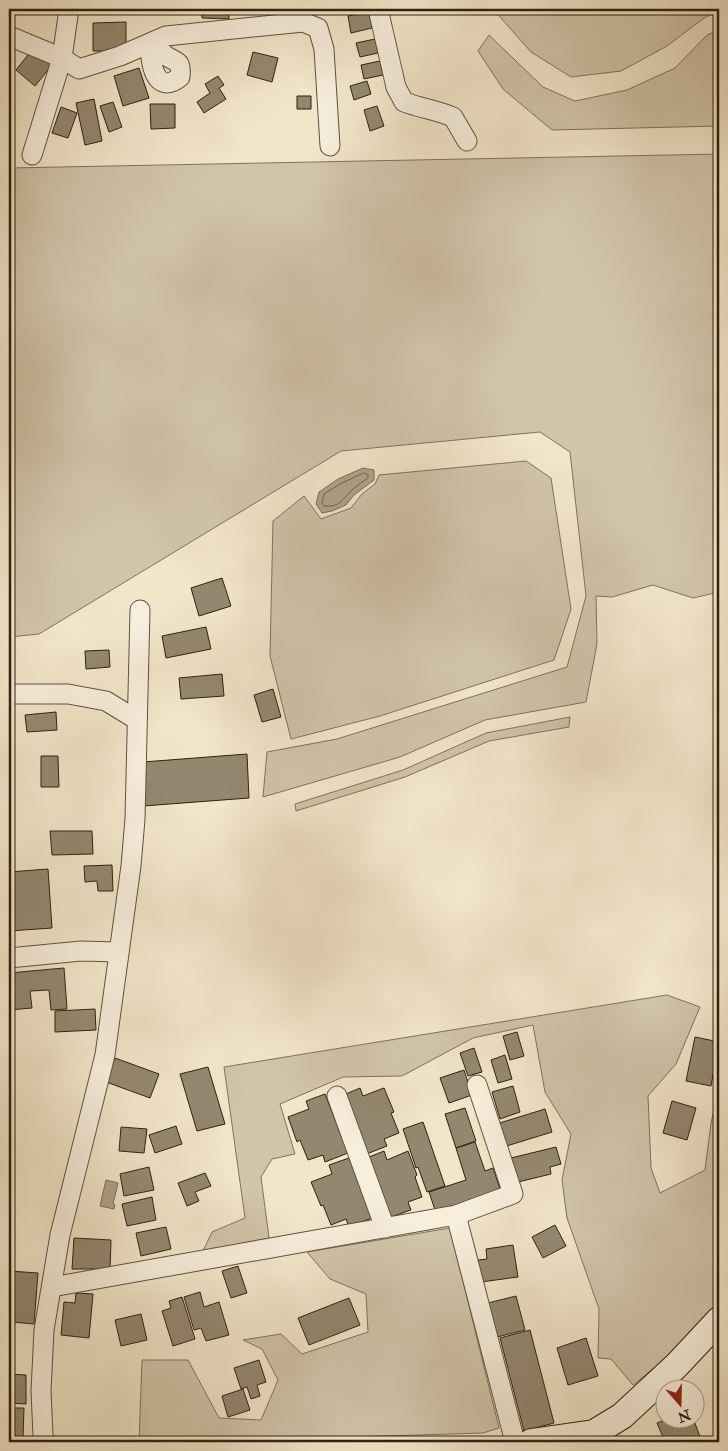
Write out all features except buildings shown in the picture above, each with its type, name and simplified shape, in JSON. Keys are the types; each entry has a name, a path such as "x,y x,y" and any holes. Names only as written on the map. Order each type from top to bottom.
{"street":[{"path":"32,155 62,58 69,9"},
{"path":"378,9 396,87 404,102 432,109 453,117 467,141"},
{"path":"9,36 62,58 79,69 120,56 166,36 303,22 318,28 324,49 330,146"},
{"path":"45,1442 41,1391 44,1330 60,1235 105,1055 131,866 135,819 140,610"},
{"path":"9,694 68,694 106,701 137,720"},
{"path":"9,958 81,951 119,952"},
{"path":"52,1287 456,1215 513,1194 477,1085"},
{"path":"337,1096 385,1228"},
{"path":"456,1215 515,1442"},
{"path":"531,1442 594,1433 622,1416 677,1366 719,1320"}],"shaded area":[{"path":"493,9 719,9 719,11 704,18 667,46 621,71 571,77 531,52"},
{"path":"719,30 719,126 552,130 503,89 478,51 489,35 543,87 575,101 627,90 675,68 707,35"},
{"path":"719,154 719,592 693,598 653,585 612,597 596,596 597,644 586,702 485,720 400,757 263,797 267,752 337,739 567,667 586,596 570,452 540,432 341,451 39,634 9,637 9,168"},
{"path":"526,461 551,478 571,609 554,660 380,716 291,739 270,656 273,521 304,496 321,519 351,508 362,494 375,484 379,475"},
{"path":"570,717 569,727 489,741 405,777 296,811 295,804 403,770 486,733"},
{"path":"667,995 700,1007 676,1064 648,1096 651,1168 660,1193 705,1170 711,1123 719,1088 719,1311 705,1327 633,1385 611,1359 598,1358 599,1309 567,1218 562,1180 571,1134 545,1092 533,1025 473,1038 402,1076 343,1077 280,1104 295,1154 272,1159 261,1177 269,1238 203,1251 212,1232 245,1218 224,1067"},
{"path":"450,1228 499,1428 483,1433 139,1442 142,1360 188,1360 219,1418 261,1420 278,1380 262,1349 243,1340 281,1334 302,1354 368,1332 366,1294 330,1279 307,1252"}],"water":[{"path":"363,468 374,470 374,480 354,495 346,505 322,513 316,504 319,492 338,479"},
{"path":"106,1180 118,1183 113,1204 115,1205 114,1209 100,1206"}]}
